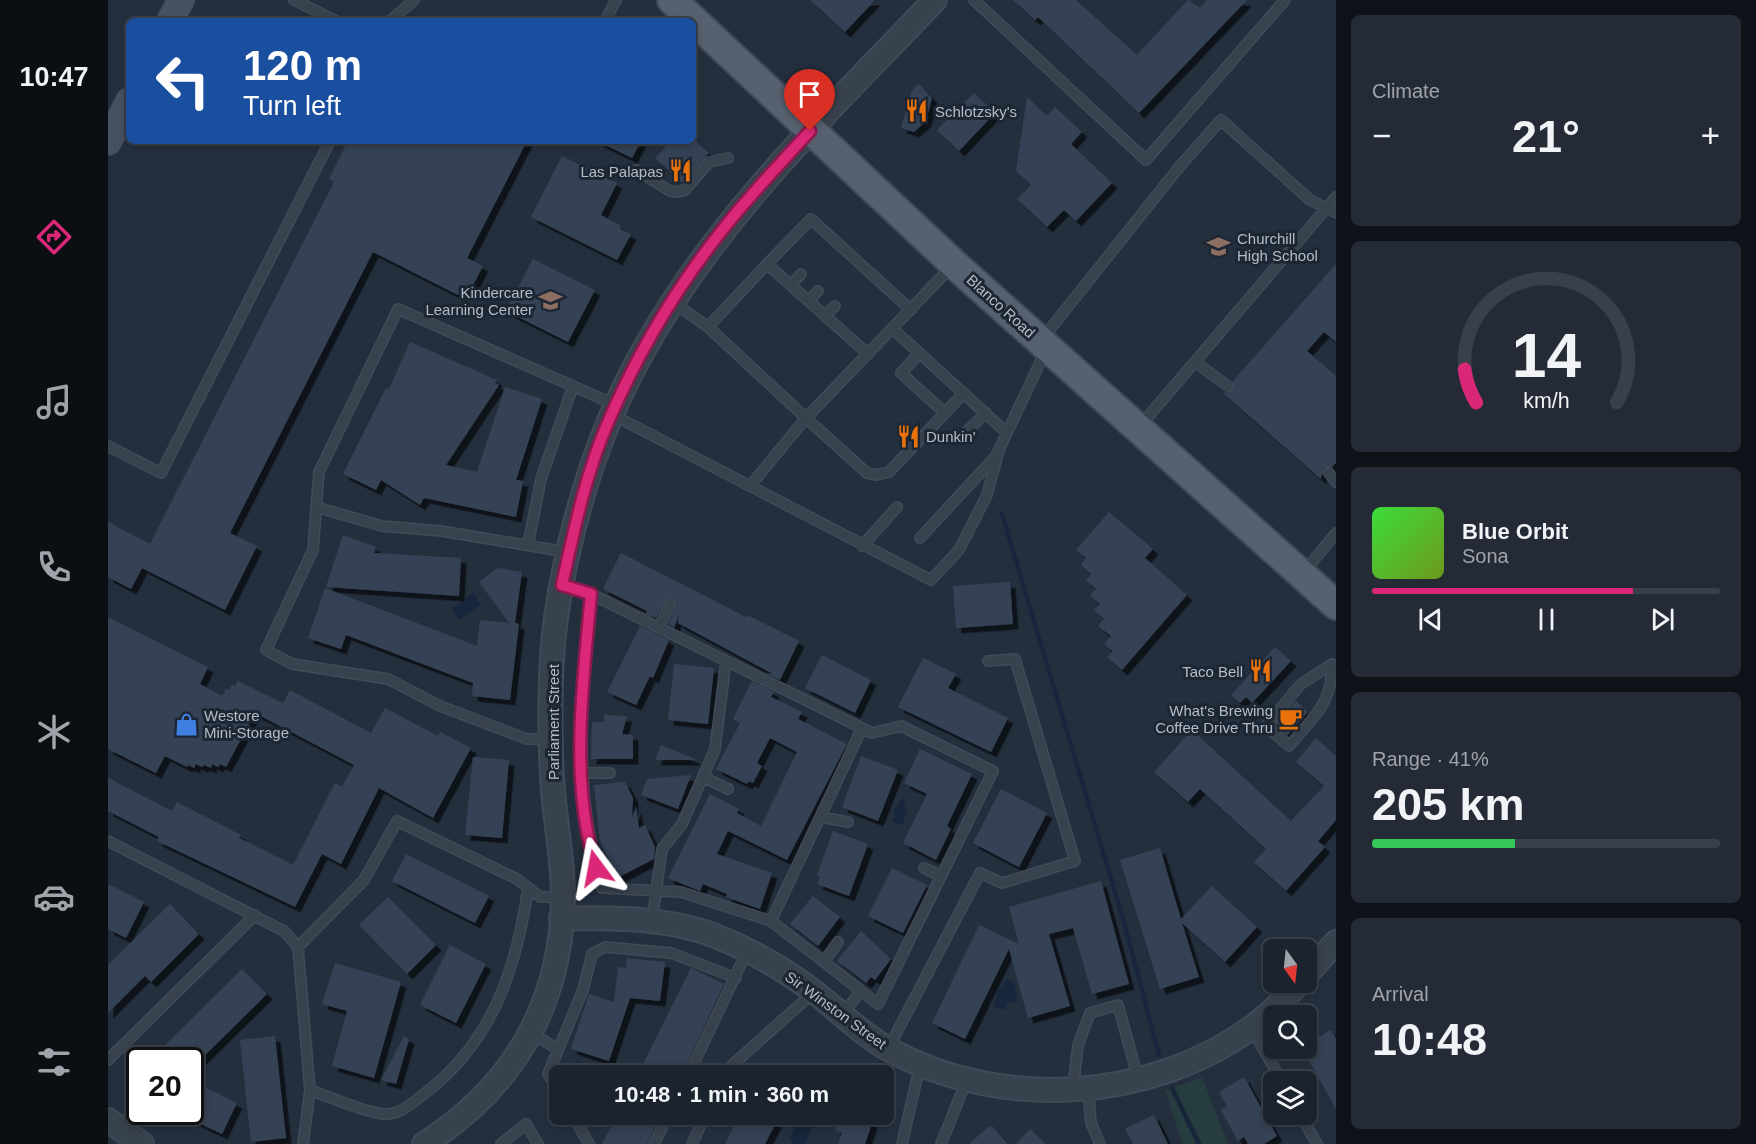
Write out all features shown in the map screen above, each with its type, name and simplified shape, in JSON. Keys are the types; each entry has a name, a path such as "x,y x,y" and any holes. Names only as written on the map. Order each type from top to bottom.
{"main road":[{"path":"172,18 181,0"},
{"name":"Blanco Road","path":"672,0 691,18"},
{"name":"Blanco Road","path":"696,23 1043,345 1336,605"},
{"path":"108,142 126,107"}],"street":[{"name":"Parliament Street","path":"424,1144 467,1114 507,1071 531,1033 548,993 562,908 550,739 551,675 562,585 569,552 579,510 614,410 635,365 672,301 719,233 810,131 935,0"},
{"name":"Sir Winston Street","path":"562,908 652,921 706,933 773,964 814,992 841,1016 888,1048 920,1064 967,1079 1026,1089 1081,1089 1138,1080 1200,1058 1252,1027 1288,993"},
{"path":"1317,963 1336,942"},
{"path":"110,1126 142,1144"}],"lane":[{"path":"294,0 330,18"},
{"path":"393,18 414,0"},
{"path":"607,18 616,0"},
{"path":"974,0 1146,160 1285,0"},
{"path":"550,739 527,739 440,706 388,679 292,664 266,650 313,550 319,472 398,309 595,396 614,410 750,486 931,580 959,550 987,495 999,450 1043,345 1180,166 1221,120 1310,200 1336,213"},
{"path":"108,446 161,473 328,144"},
{"path":"636,170 670,191 678,192 685,190 709,162 728,159"},
{"path":"1137,429 1336,198"},
{"path":"708,327 811,219 866,274 911,310"},
{"path":"767,264 868,354"},
{"path":"750,486 806,418 954,264"},
{"path":"791,285 801,274"},
{"path":"809,301 818,291"},
{"path":"672,301 708,327 867,473 877,476 889,472 964,393"},
{"path":"825,316 835,306"},
{"path":"893,329 1007,433"},
{"path":"920,353 901,373 945,413"},
{"path":"1195,362 1228,386"},
{"path":"528,545 541,479 573,386"},
{"path":"962,436 986,413"},
{"path":"920,538 999,450"},
{"path":"1328,472 1336,482"},
{"path":"316,507 382,525 441,531 569,552"},
{"path":"862,546 897,507"},
{"path":"1302,575 1336,533"},
{"path":"562,585 591,594 872,733 901,726 993,771 878,1004 771,921 681,892 602,888 590,848 582,773 580,718 591,594"},
{"path":"659,627 670,604"},
{"path":"888,1048 980,873 1002,883 1075,861 1015,659 988,661"},
{"path":"652,921 662,849 682,824 716,749 726,661"},
{"path":"1332,664 1332,685 1327,700 1289,746 1266,726 1301,684 1332,664"},
{"path":"771,921 862,728"},
{"path":"582,773 610,773"},
{"path":"703,777 728,789"},
{"path":"820,817 848,822"},
{"path":"298,947 364,880 397,821 517,879 540,897 562,908"},
{"path":"108,841 284,931 298,947 310,1090 303,1144"},
{"path":"924,868 941,876"},
{"path":"310,1090 384,1114 402,1110 443,1080 474,1045 494,1013 515,956 528,889"},
{"path":"108,1060 255,915"},
{"path":"824,962 838,942"},
{"path":"552,1065 583,990 592,954 597,950 605,947 670,953 736,978"},
{"path":"693,1065 747,951"},
{"path":"841,1016 861,991"},
{"path":"732,1065 814,992"},
{"path":"1100,1144 1081,1089 1078,1045 1090,1013 1118,1005 1138,1080"},
{"path":"1252,1027 1276,1071"},
{"path":"531,1033 558,1049"},
{"path":"902,1144 920,1064"},
{"path":"941,1144 967,1079"},
{"path":"501,1144 526,1124 538,1144"},
{"path":"578,1125 589,1144"},
{"path":"654,1144 664,1125"},
{"path":"692,1144 701,1125"},
{"path":"1306,1125 1317,1144"}],"green space":[{"path":"1202,1077 1228,1144 1183,1144 1165,1091"}],"water":[{"path":"473,593 481,604 459,620 452,609"},
{"path":"902,799 906,802 903,807 907,810 903,824 899,825 892,821 894,811"},
{"path":"1006,979 1014,982 1017,995 1015,1003 1008,1001 1005,1010 994,1007 998,989 1004,987"},
{"path":"795,1125 813,1125 805,1144 794,1144 790,1138"}],"building":[{"path":"810,0 875,0 845,32"},
{"path":"1013,0 1076,0 1137,55 1188,0 1200,8 1207,0 1247,0 1139,113 1038,17 1035,20"},
{"name":"Schlotzsky's","path":"919,84 932,98 926,121 914,132 901,128 912,90"},
{"path":"974,93 995,113 959,151 937,130"},
{"path":"1027,97 1047,116 1055,107 1082,132 1071,144 1112,183 1076,221 1064,210 1047,227 1017,199 1031,185 1016,171"},
{"name":"Las Palapas","path":"696,142 709,153 682,183 655,158 668,144 696,144"},
{"path":"346,144 525,144 467,258 483,266 470,291 462,287 458,295 373,252 230,533 257,546 225,610 142,568 131,589 108,577 108,522 150,544 334,182 329,179"},
{"path":"603,144 639,144 632,158"},
{"path":"562,156 617,183 601,215 631,234 617,260 531,217"},
{"name":"Kindercare Learning Center","path":"533,259 595,290 568,342 506,311"},
{"path":"1336,264 1336,342 1324,332 1307,351 1336,376 1336,463 1332,467 1323,467 1321,479 1223,393 1233,390 1233,381"},
{"path":"410,342 497,380 495,383 499,385 446,465 477,472 505,387 542,399 516,480 523,481 516,517 424,498 420,505 381,480 376,490 343,474 386,388 389,389"},
{"path":"1109,512 1153,549 1145,558 1187,595 1122,670 1107,657 1113,651 1104,644 1111,636 1098,626 1104,619 1094,610 1100,604 1090,595 1096,589 1086,580 1091,574 1081,565 1086,558 1076,550"},
{"path":"343,535 376,547 374,553 461,558 459,596 326,587"},
{"path":"621,553 746,617 747,615 799,641 780,680 766,673 773,674 678,623 679,614 674,627 668,624 676,606 673,598 666,599 656,618 646,614 647,611 603,589"},
{"path":"498,568 522,572 515,623 519,624 510,700 472,696 473,683 346,635 341,649 308,638 325,588 477,646 480,620 509,623 479,582"},
{"path":"1010,582 1013,624 956,628 953,586"},
{"path":"108,617 208,667 200,684 222,696 226,689 229,690 232,685 235,686 238,681 283,703 290,690 371,733 385,708 438,736 440,732 471,748 433,818 379,788 341,864 322,854 295,907 157,841 159,837 108,811 108,778 172,811 177,802 241,835 239,838 293,865 335,783 342,787 354,765 255,713 226,767 212,764 211,768 196,764 194,768 188,765 187,767 165,756 156,773 108,749"},
{"path":"640,626 669,640 653,678 650,676 636,705 607,692"},
{"path":"1275,647 1291,661 1252,703 1246,697 1240,703 1231,695"},
{"path":"822,655 871,680 855,713 805,688"},
{"path":"923,658 956,674 948,688 1008,718 991,752 898,707"},
{"path":"674,664 714,668 708,724 668,720"},
{"path":"752,681 774,692 771,697 802,712 798,719 847,744 787,860 728,831 717,854 772,873 760,909 726,897 727,894 703,884 700,891 668,878 710,794 739,809 737,813 761,826 797,752 770,738 757,763 762,766 753,783 749,781 747,784 716,769 740,723 733,719"},
{"name":"What's Brewing Coffee Drive Thru","path":"1296,701 1308,712 1287,736 1275,725"},
{"path":"604,715 627,716 622,734 633,735 633,759 591,759 592,722 604,722"},
{"path":"1192,730 1291,821 1324,786 1296,762 1316,738 1336,756 1336,820 1318,841 1325,847 1286,891 1254,862 1266,849 1200,789 1188,802 1154,772"},
{"path":"661,745 695,759 695,760 655,760"},
{"path":"920,749 972,774 947,826 951,829 936,860 903,843 927,794 904,783"},
{"path":"861,756 898,770 878,821 842,807"},
{"path":"473,757 509,760 502,838 465,835"},
{"path":"691,775 678,809 641,795 647,779"},
{"path":"625,782 633,798 632,818 636,807 639,828 645,825 655,847 654,859 617,878 600,841 594,785"},
{"path":"1001,789 1047,813 1019,867 973,843"},
{"path":"833,831 868,844 849,896 817,884 820,877 817,875"},
{"path":"1160,848 1181,919 1212,886 1257,927 1225,962 1182,923 1199,977 1160,989 1120,860"},
{"path":"406,854 489,896 475,923 392,881"},
{"path":"892,868 927,885 903,933 868,916"},
{"path":"1101,881 1129,984 1092,994 1073,928 1049,934 1070,1006 1028,1018 1009,949 965,1039 932,1023 979,925 1019,944 1009,907"},
{"path":"108,884 144,902 126,938 108,929"},
{"path":"813,896 840,917 818,946 790,924"},
{"path":"388,897 436,945 407,974 359,925"},
{"path":"170,904 199,934 151,982 145,976 108,1013 108,965"},
{"path":"861,931 891,959 875,980 871,977 866,983 837,961"},
{"path":"450,945 486,964 456,1023 420,1005"},
{"path":"627,958 665,962 660,1001 630,998 609,1061 571,1049 589,994 614,1002 618,967 626,968"},
{"path":"335,963 401,982 374,1078 332,1066 347,1011 322,1004"},
{"path":"691,968 724,984 686,1065 642,1065"},
{"path":"242,969 267,994 204,1056 204,1047 169,1047 166,1044"},
{"path":"1331,1030 1336,1039 1336,1109 1317,1071 1308,1059 1317,1059 1317,1038"},
{"path":"275,1036 286,1138 251,1142 240,1040"},
{"path":"404,1036 409,1039 396,1084 381,1080"},
{"path":"1244,1077 1263,1111 1263,1125 1271,1125 1277,1136 1264,1144 1248,1144 1244,1137 1238,1141 1221,1110 1227,1106 1219,1092"},
{"path":"204,1087 237,1103 222,1134 203,1125"},
{"path":"1154,1115 1168,1144 1133,1144 1125,1129"},
{"path":"612,1125 656,1125 647,1144 602,1144"},
{"path":"734,1125 775,1125 765,1144 725,1144"},
{"path":"837,1125 871,1125 865,1144 838,1144 842,1133 835,1130"},
{"path":"992,1126 1008,1144 969,1144 986,1129"},
{"path":"1030,1129 1046,1144 1016,1144"}],"waterway":[{"path":"1002,514 1124,922 1159,1055"},
{"path":"1172,1088 1199,1144"}],"place":[{"name":"Schlotzsky's","path":"917,111"},
{"name":"Las Palapas","path":"681,171"},
{"name":"Churchill High School","path":"1219,247"},
{"name":"Kindercare Learning Center","path":"551,301"},
{"name":"Dunkin'","path":"908,436"},
{"name":"Taco Bell","path":"1261,671"},
{"name":"What's Brewing Coffee Drive Thru","path":"1291,719"},
{"name":"Westore Mini-Storage","path":"186,724"}],"route":[{"path":"596,868 590,848 582,773 580,718 591,594 562,585 579,510 609,420 635,365 665,311 719,233 810,131"}]}
